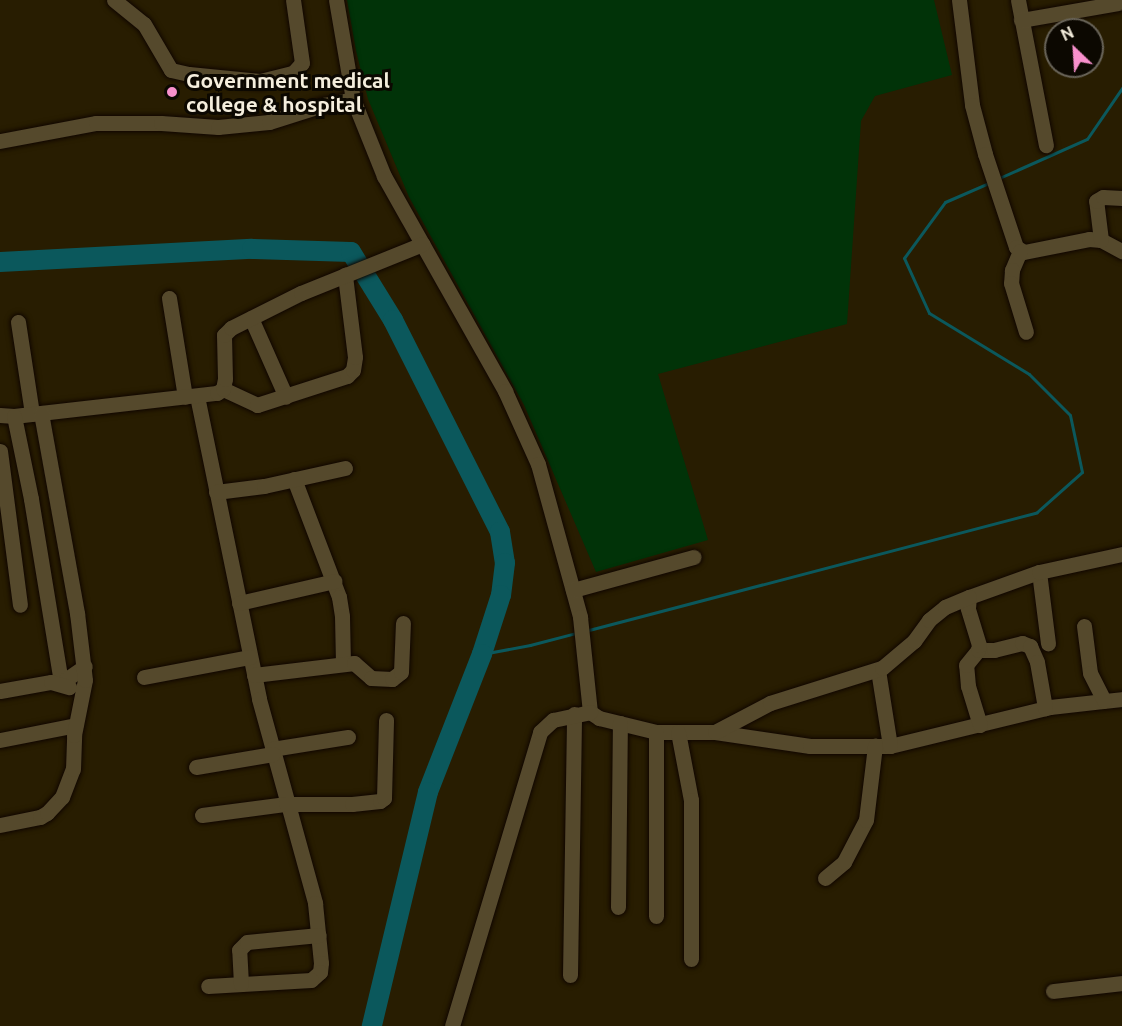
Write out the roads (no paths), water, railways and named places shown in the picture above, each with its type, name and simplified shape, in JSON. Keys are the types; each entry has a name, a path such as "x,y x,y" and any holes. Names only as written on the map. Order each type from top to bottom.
{"street":[{"path":"114,0 144,24 171,70 260,81 293,73 302,63 293,0"},
{"path":"336,0 353,99 384,176 505,391 538,464 580,617 582,713 570,975"},
{"path":"959,0 972,105 1014,242 1020,251"},
{"path":"1018,0 1046,146"},
{"path":"1022,20 1076,5 1118,3"},
{"path":"0,141 96,123 161,123 218,127 269,122 323,105 353,99"},
{"path":"1101,240 1096,201 1103,197 1122,198"},
{"path":"1020,251 1089,239 1101,240 1122,251"},
{"path":"62,683 31,499 7,416 217,393 223,388 224,335 251,318 349,273 422,244"},
{"path":"1020,251 1012,270 1011,284 1026,332"},
{"path":"223,388 257,405 286,398 347,376 353,370 356,357 349,273"},
{"path":"169,298 191,397 216,492 254,675 286,804 315,903 321,963 317,977 304,981 208,986"},
{"path":"251,318 286,398"},
{"path":"0,825 40,817 62,797 73,769 76,724 83,693 85,666 18,322"},
{"path":"0,451 20,605"},
{"path":"216,492 345,468"},
{"path":"294,479 342,609 343,663"},
{"path":"573,590 694,557"},
{"path":"715,732 770,703 811,688 878,670 903,652 929,620 945,608 969,597 1039,572 1120,559"},
{"path":"1039,572 1048,643"},
{"path":"238,603 333,581"},
{"path":"969,597 968,608 978,650"},
{"path":"254,675 343,663 358,664 371,678 398,676 402,663 403,623"},
{"path":"1084,626 1090,673 1104,701"},
{"path":"978,650 994,650 1022,643 1030,646 1037,662 1046,708"},
{"path":"978,650 966,665 980,725"},
{"path":"144,677 250,657"},
{"path":"62,683 85,666"},
{"path":"825,878 844,862 866,820 882,746 878,670"},
{"path":"0,691 51,682 62,683 83,693"},
{"path":"452,1026 540,732 553,720 582,713 656,732 715,732 810,746 882,746 1046,708 1122,699"},
{"path":"202,815 286,804 352,804 380,801 384,798 386,720"},
{"path":"618,907 620,723"},
{"path":"0,740 76,724"},
{"path":"656,732 656,916"},
{"path":"678,732 691,800 691,959"},
{"path":"196,767 348,737"},
{"path":"241,984 239,950 247,942 319,935"},
{"path":"1053,991 1122,983"}],"waterway":[{"path":"997,179 1087,139 1122,88"},
{"path":"585,631 1037,512 1082,472 1070,415 1029,374 929,313 904,258 945,202 989,183"},
{"path":"0,262 252,249 351,252 393,320 500,532 505,563 501,595 482,654 428,792 372,1026"},
{"path":"482,654 576,633"}],"place":[{"name":"Government medical college & hospital","path":"172,92"}]}
